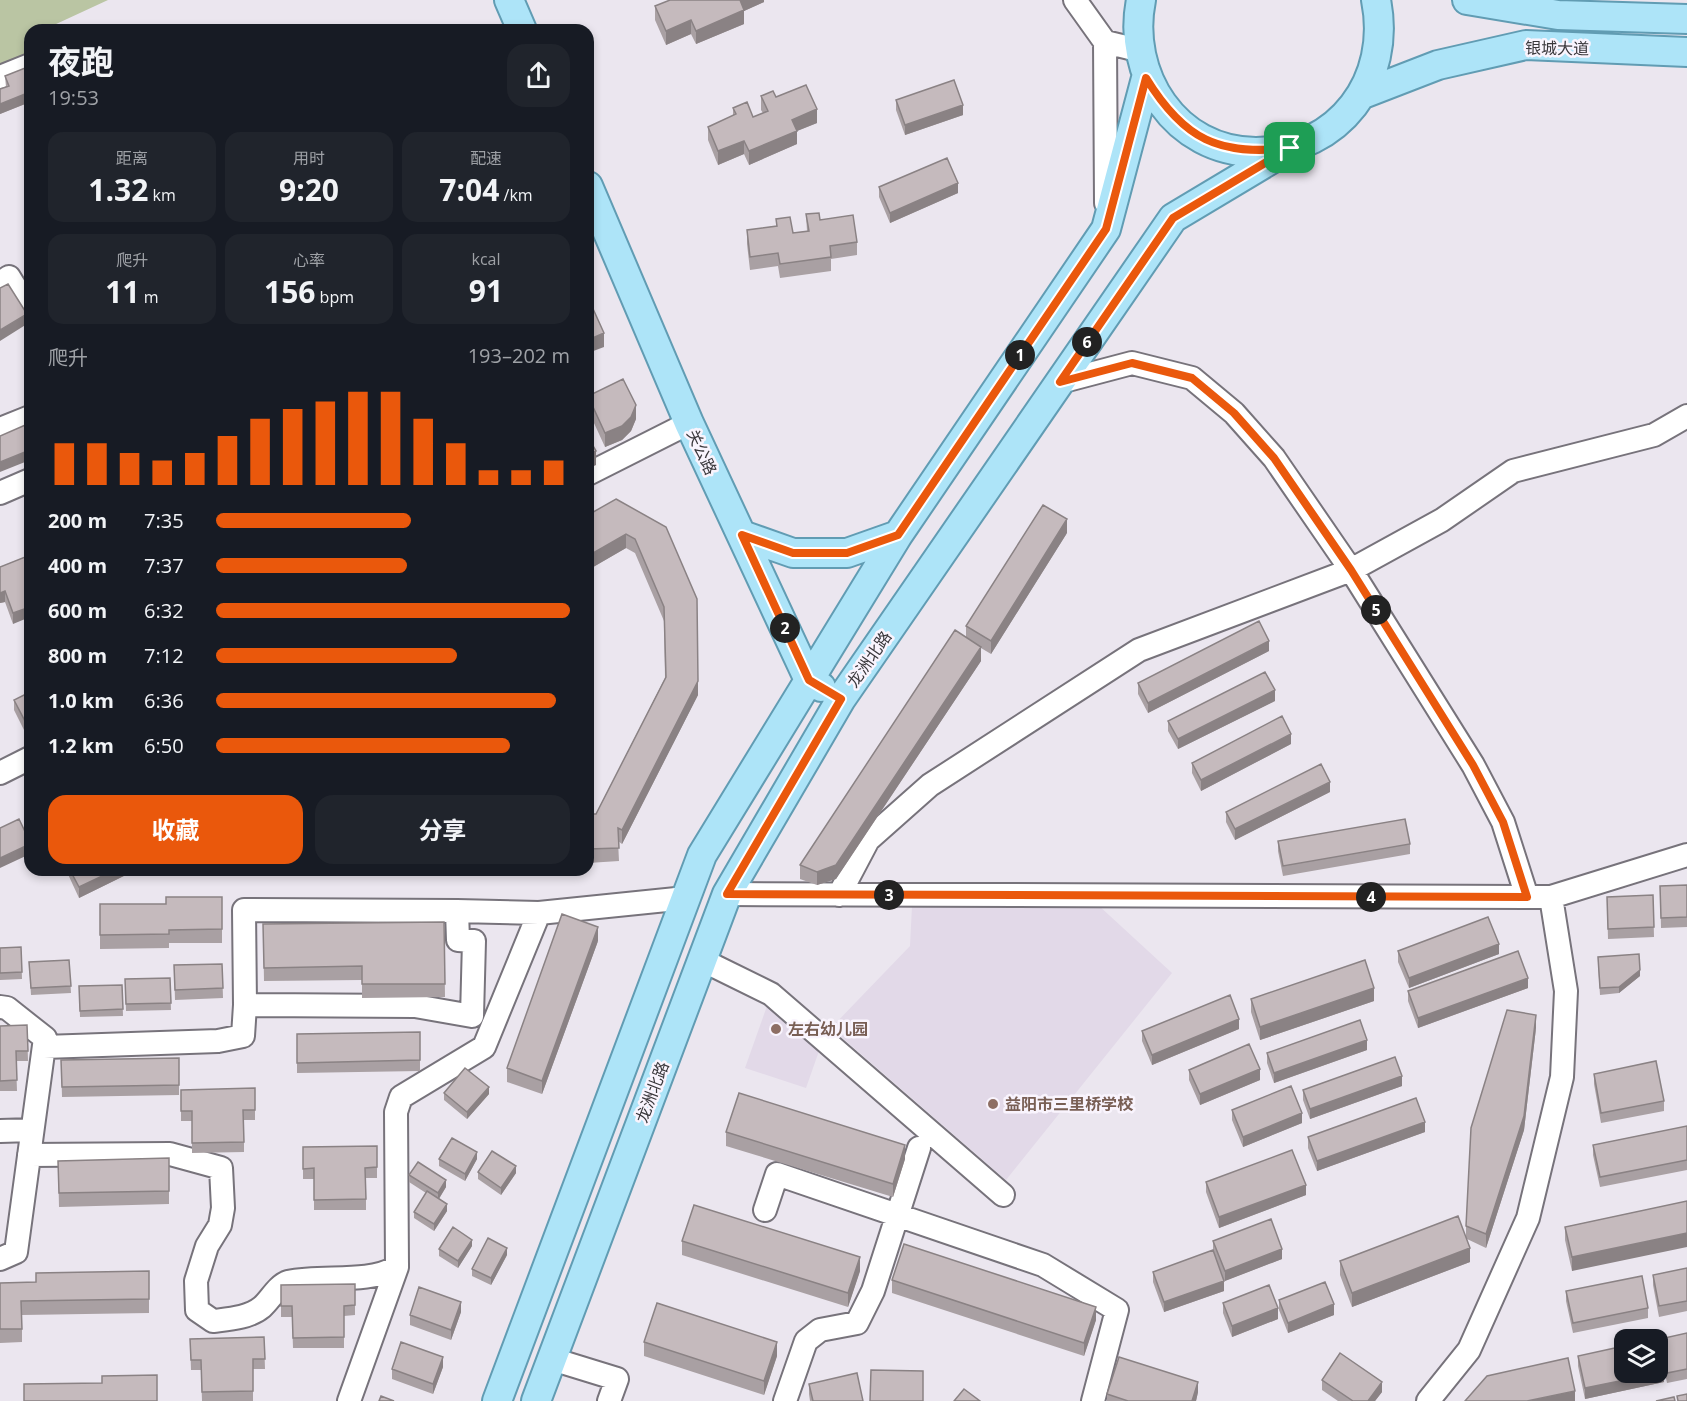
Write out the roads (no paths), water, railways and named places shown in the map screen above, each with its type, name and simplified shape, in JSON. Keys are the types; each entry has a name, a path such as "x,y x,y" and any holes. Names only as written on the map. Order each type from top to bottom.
{"main road":[{"path":"509,0 519,24"},
{"path":"1141,0 1137,21 1138,50 1146,78 1164,108 1190,131 1221,146 1255,152 1290,148 1318,136 1344,118 1363,94 1377,61 1381,24 1376,0"},
{"name":"银城大道","path":"1467,0 1558,15 1687,19"},
{"name":"银城大道","path":"1363,94 1438,65 1526,45 1687,52"},
{"path":"497,1401 702,855 898,535 1106,229 1146,78"},
{"name":"龙洲北路","path":"536,1401 727,894 841,699 1173,218 1290,148"},
{"name":"关公路","path":"594,200 689,423 809,680"},
{"path":"742,535 793,553 847,553 898,535"},
{"path":"809,680 841,699"}],"street":[{"path":"1075,0 1105,42 1106,229"},
{"path":"1105,42 1138,50"},
{"path":"0,77 24,67"},
{"path":"0,283 9,277 24,301"},
{"path":"1060,382 1132,363 1192,378 1234,413 1274,458 1351,570 1473,765 1503,822 1527,897"},
{"path":"839,895 868,840 930,784 1139,650 1351,570 1442,520 1513,471 1571,454 1654,435 1687,416"},
{"path":"0,429 24,419"},
{"path":"594,471 689,423"},
{"path":"0,493 24,483"},
{"path":"0,773 24,761"},
{"path":"727,894 1551,897 1687,855"},
{"path":"1428,1401 1468,1350 1531,1207 1562,1077 1566,991 1551,897"},
{"path":"44,1047 218,1041 243,1036 244,910 539,913 686,898"},
{"path":"245,1005 415,1006 472,1016 474,941 458,940 457,911"},
{"path":"349,1401 397,1267 396,1112 401,1097 484,1047 539,913"},
{"path":"702,960 771,994 1003,1195"},
{"path":"0,1007 8,1008 32,1025 45,1038 15,1252 0,1259"},
{"path":"0,1131 32,1130"},
{"path":"785,1401 806,1341 820,1330 857,1323 873,1291 920,1148"},
{"path":"29,1155 170,1154 221,1168 223,1208 220,1225 207,1246 196,1281 197,1310 213,1321 239,1318 260,1309 285,1283 311,1278 381,1276 397,1267"},
{"path":"765,1210 777,1174 1043,1266 1117,1310 1093,1401"},
{"path":"552,1359 617,1379 609,1401"}],"place":[{"name":"左右幼儿园","path":"776,1029"},
{"name":"益阳市三里桥学校","path":"993,1104"}]}
